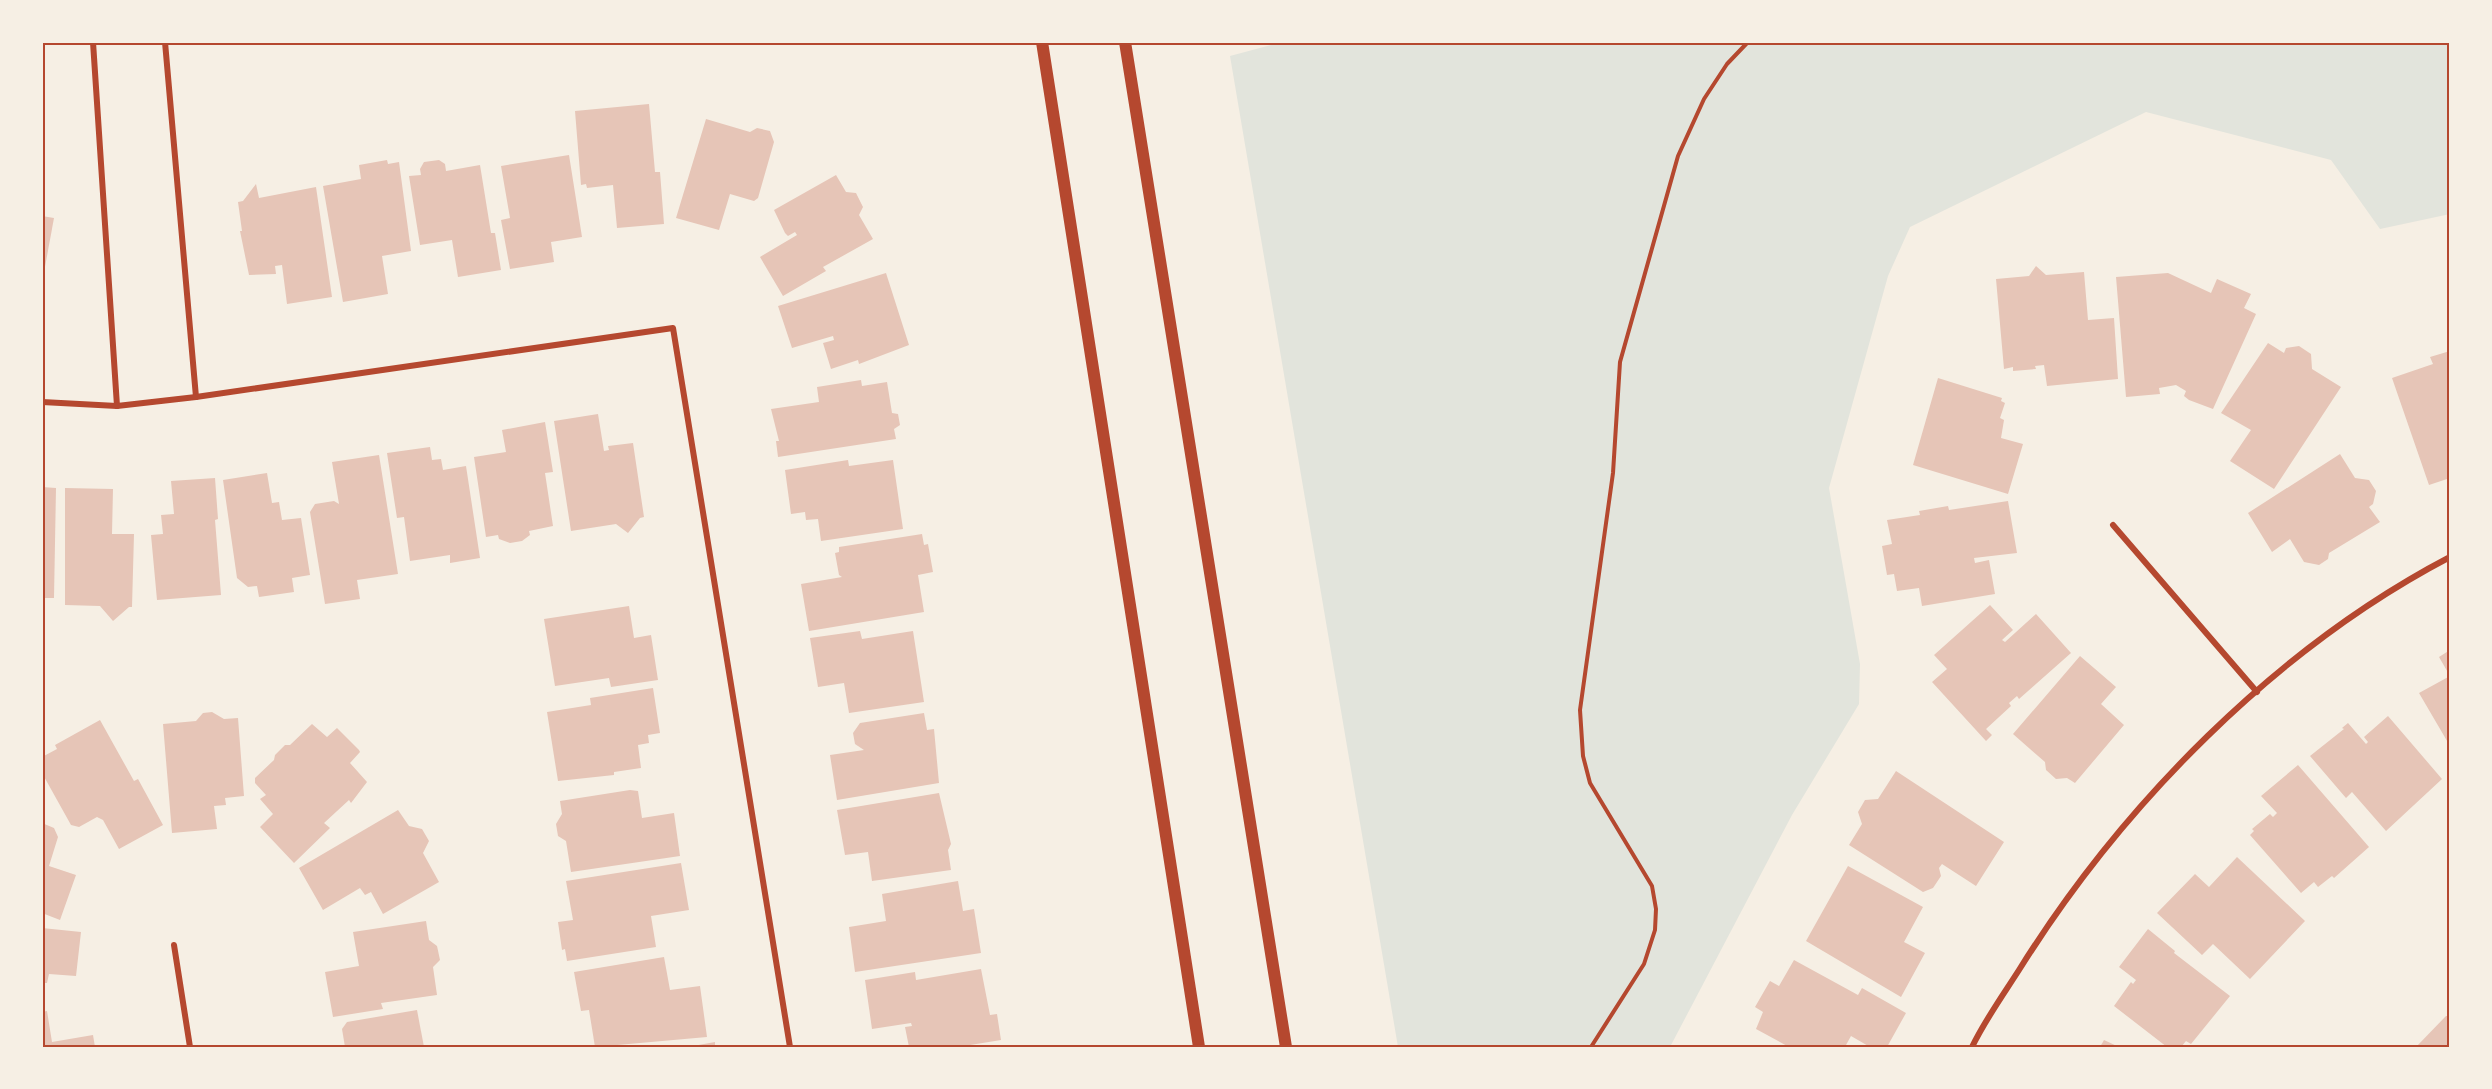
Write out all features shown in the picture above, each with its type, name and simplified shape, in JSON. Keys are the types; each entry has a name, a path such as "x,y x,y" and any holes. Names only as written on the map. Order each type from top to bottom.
{"main road":[{"path":"1042,42 1199,1047"},
{"path":"1125,42 1286,1047"}],"street":[{"path":"93,42 117,406"},
{"path":"165,42 196,397"},
{"path":"42,402 117,406 196,397 673,328 789,1047"},
{"path":"2113,525 2257,692"},
{"path":"1972,1047 2042,933 2092,862 2160,784 2257,692 2316,644 2391,591 2450,558"},
{"path":"174,945 190,1047"}],"path":[{"path":"1591,1047 1644,964 1655,930 1656,909 1652,886 1590,783 1583,756 1580,710 1612,473 1620,362 1678,156 1704,99 1727,64 1748,42"}],"shaded area":[{"path":"1282,42 2450,42 2450,214 2380,229 2331,160 2146,112 1910,227 1888,276 1829,488 1860,664 1859,704 1792,815 1670,1047 1398,1047 1230,56"}],"building":[{"path":"649,104 655,172 660,172 664,224 617,228 613,185 587,188 586,184 581,185 575,111"},
{"path":"706,119 750,132 757,128 770,131 774,142 758,198 754,201 730,194 719,230 676,218"},
{"path":"569,155 582,237 551,242 554,262 510,269 501,220 510,218 501,166"},
{"path":"387,160 388,164 399,162 411,251 382,256 388,294 343,302 323,186 361,179 359,165"},
{"path":"439,160 445,164 446,171 480,165 491,233 495,233 501,270 458,277 452,240 420,245 409,176 421,175 420,169 424,162"},
{"path":"836,175 846,192 856,193 863,207 859,215 873,239 823,267 826,271 783,296 760,257 797,235 795,232 788,236 785,233 774,210"},
{"path":"256,184 259,198 316,187 332,297 287,304 282,265 275,266 276,274 249,275 240,231 242,231 238,202 243,201"},
{"path":"42,216 54,218 42,283"},
{"path":"2036,266 2046,275 2084,272 2088,320 2114,318 2118,379 2047,386 2044,365 2035,366 2036,369 2013,371 2013,367 2004,369 1996,279 2029,276"},
{"path":"886,273 909,345 859,364 858,360 831,369 823,343 834,340 833,336 792,348 778,306"},
{"path":"2168,273 2211,293 2217,279 2251,294 2244,308 2256,314 2213,409 2189,400 2184,396 2186,391 2176,385 2159,388 2160,394 2126,397 2116,277"},
{"path":"2268,343 2284,353 2286,348 2299,346 2311,354 2312,369 2341,387 2274,489 2230,461 2251,430 2221,413"},
{"path":"2450,351 2450,478 2429,485 2392,378 2433,364 2430,357"},
{"path":"1938,378 2002,398 2001,401 2005,403 2000,418 2004,420 2001,438 2023,444 2008,494 1913,465"},
{"path":"861,380 862,386 887,382 892,413 898,414 900,425 894,429 896,439 778,457 776,441 779,441 771,409 819,402 817,387"},
{"path":"598,414 604,451 609,450 608,446 633,443 644,517 640,518 628,533 616,524 571,531 554,421"},
{"path":"545,422 553,472 545,473 553,526 529,531 530,535 522,541 510,543 499,539 498,535 486,537 474,457 506,452 502,430"},
{"path":"430,447 432,460 441,459 443,470 466,466 480,558 450,563 450,555 410,561 404,517 397,518 387,453"},
{"path":"2340,454 2355,478 2369,480 2376,491 2373,504 2369,507 2380,522 2329,553 2328,559 2319,565 2304,562 2290,539 2272,552 2248,513"},
{"path":"379,455 398,574 357,580 360,599 325,604 310,512 315,504 334,501 339,504 332,462"},
{"path":"848,460 849,466 893,460 903,529 821,541 818,519 806,520 805,512 791,514 785,470"},
{"path":"267,473 272,503 279,502 282,520 301,518 310,575 292,578 294,592 259,597 257,586 248,587 237,578 223,480"},
{"path":"215,478 218,519 215,520 221,595 157,600 151,535 163,534 161,515 174,514 171,481"},
{"path":"42,487 56,488 54,598 42,598"},
{"path":"65,488 113,489 112,534 134,534 132,607 113,621 100,606 65,605"},
{"path":"2008,501 2017,553 1974,558 1975,563 1989,560 1995,594 1922,606 1919,588 1897,591 1894,574 1887,575 1882,546 1892,544 1887,520 1920,515 1919,511 1948,506 1949,510"},
{"path":"922,534 924,545 928,544 933,572 918,575 924,612 809,631 801,584 842,577 839,575 835,553 839,552 839,547"},
{"path":"1990,605 2013,630 2002,640 2005,642 2036,614 2071,653 2019,699 2017,696 2009,703 2011,706 1986,729 1992,735 1986,741 1932,682 1947,669 1934,655"},
{"path":"629,606 634,638 651,635 658,680 611,687 609,678 555,686 544,619"},
{"path":"860,631 862,639 913,631 924,702 849,713 844,683 818,687 810,638"},
{"path":"2450,650 2450,676 2439,657"},
{"path":"2080,656 2116,687 2101,704 2124,725 2075,783 2067,778 2056,779 2046,770 2045,762 2013,734"},
{"path":"2450,676 2450,746 2419,693"},
{"path":"653,688 660,733 648,735 649,743 638,745 641,768 614,772 614,775 558,781 547,712 591,705 590,698"},
{"path":"212,712 224,719 238,718 244,796 225,798 226,805 214,806 217,829 172,833 163,724 196,721 203,713"},
{"path":"924,713 927,730 934,729 939,783 837,800 830,755 864,750 855,744 853,733 860,723"},
{"path":"2388,716 2442,779 2386,831 2352,792 2346,798 2310,756 2344,729 2342,728 2348,723 2366,744 2368,742 2364,737"},
{"path":"100,720 134,781 138,779 163,825 119,849 103,820 97,817 79,827 71,825 42,773 42,757 57,749 55,745"},
{"path":"312,724 327,737 337,728 359,750 360,752 350,763 367,782 351,803 349,800 324,823 330,828 294,863 260,827 273,814 260,799 266,795 255,783 255,778 274,760 275,755 285,745 290,745"},
{"path":"2298,765 2369,847 2334,878 2332,876 2318,887 2314,882 2301,893 2250,835 2254,831 2252,829 2270,814 2273,817 2277,813 2261,796"},
{"path":"1896,771 2004,842 1976,886 1942,864 1939,868 1941,876 1933,888 1923,892 1849,845 1862,824 1858,812 1865,800 1878,799"},
{"path":"630,790 638,791 642,818 674,813 680,856 571,872 566,841 558,836 556,824 562,814 560,801"},
{"path":"939,793 951,844 948,850 951,870 872,881 868,852 845,855 837,810"},
{"path":"398,810 409,826 422,829 429,841 423,853 439,882 383,914 371,892 365,895 360,888 323,910 299,868"},
{"path":"42,823 54,828 58,837 49,866 76,875 60,920 42,913"},
{"path":"2237,857 2305,921 2250,979 2213,944 2202,955 2157,913 2195,874 2209,887"},
{"path":"681,863 689,910 651,916 656,947 567,961 565,949 562,950 558,922 573,920 566,881"},
{"path":"1848,866 1923,907 1904,942 1925,953 1901,997 1806,941"},
{"path":"958,881 963,911 974,909 981,953 855,972 849,927 886,921 882,894"},
{"path":"426,921 429,940 437,946 440,960 433,967 437,995 381,1003 383,1009 333,1017 325,972 359,966 353,932"},
{"path":"42,928 81,932 76,976 49,974 47,983 42,983"},
{"path":"2148,929 2175,951 2174,953 2230,996 2191,1044 2186,1041 2181,1047 2167,1047 2114,1006 2131,982 2133,984 2136,980 2119,967"},
{"path":"664,957 670,990 700,986 707,1037 595,1047 589,1010 581,1011 574,972"},
{"path":"1794,960 1858,995 1862,988 1906,1013 1887,1047 1870,1047 1851,1036 1847,1047 1789,1047 1756,1029 1763,1012 1755,1007 1770,981 1779,986"},
{"path":"981,969 990,1015 997,1014 1001,1040 958,1047 909,1047 905,1027 912,1026 911,1023 872,1029 865,980 915,972 916,980"},
{"path":"417,1010 424,1047 345,1047 342,1029 347,1022"},
{"path":"47,1011 52,1042 93,1035 95,1047 42,1047 42,1012"},
{"path":"2446,1016 2450,1016 2450,1047 2416,1047"},
{"path":"2104,1040 2119,1047 2100,1047"},
{"path":"715,1042 715,1047 693,1047 693,1046"}]}
